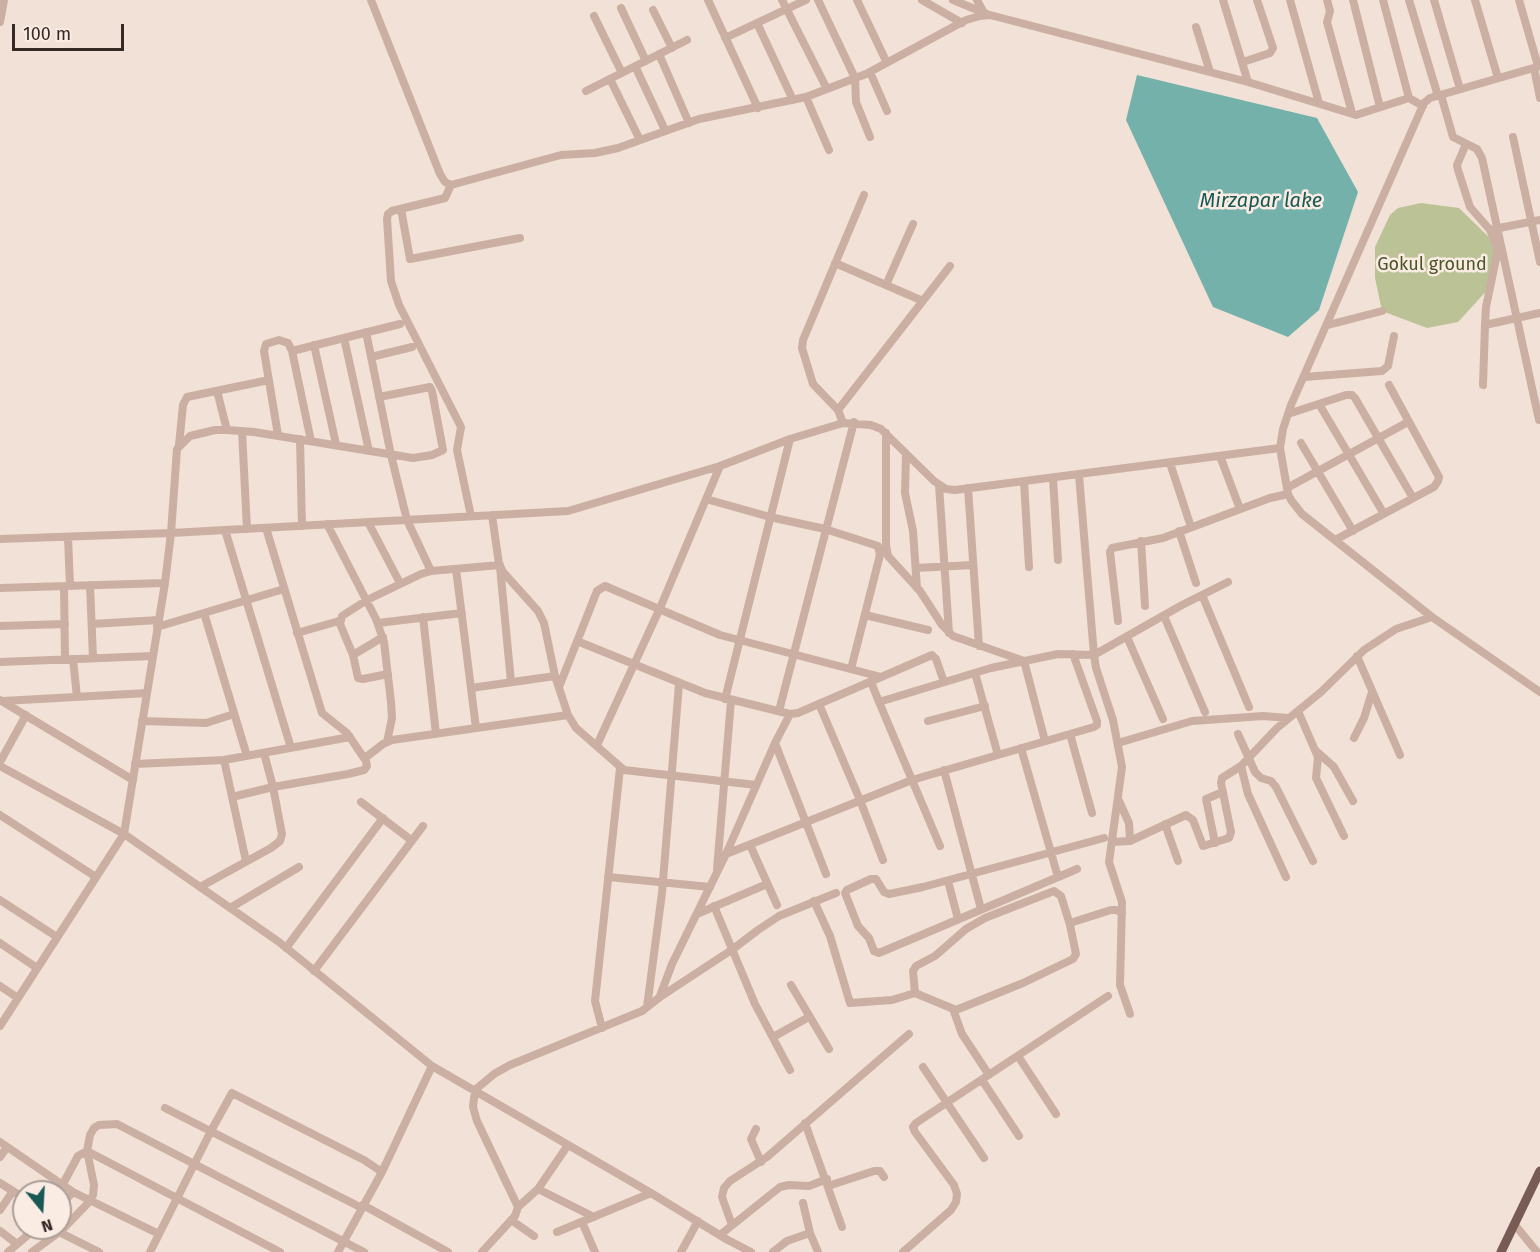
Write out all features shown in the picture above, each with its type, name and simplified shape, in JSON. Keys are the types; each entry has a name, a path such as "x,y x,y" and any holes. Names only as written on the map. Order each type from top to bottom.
{"main road":[{"path":"1501,1252 1540,1171"}],"street":[{"path":"0,22 4,0"},
{"path":"371,0 440,174 445,182 451,185 561,155 610,150 689,123 806,97 870,72 972,17 987,14"},
{"path":"708,0 758,108"},
{"path":"782,0 827,89"},
{"path":"725,38 806,0"},
{"path":"818,0 855,78 856,102 870,137"},
{"path":"857,0 887,63"},
{"path":"922,0 962,22"},
{"path":"953,0 987,14 1248,82 1352,113 1359,114 1409,98"},
{"path":"977,0 987,14"},
{"path":"1223,0 1248,82"},
{"path":"1243,62 1270,53 1273,48 1257,0"},
{"path":"1290,0 1319,104"},
{"path":"1327,0 1330,11 1327,22 1352,113"},
{"path":"1353,0 1380,107"},
{"path":"1383,0 1409,98 1422,106"},
{"path":"1409,0 1451,133 1455,138 1477,149 1482,158 1497,254 1486,307 1483,384"},
{"path":"1434,0 1460,89"},
{"path":"1475,0 1498,78"},
{"path":"1519,0 1537,67 1540,98"},
{"path":"621,8 646,61"},
{"path":"652,10 672,48"},
{"path":"594,16 622,73"},
{"path":"757,23 793,100"},
{"path":"1196,27 1210,72"},
{"path":"586,91 687,40"},
{"path":"659,54 689,123"},
{"path":"635,66 665,130"},
{"path":"1537,67 1426,100 1290,410 1283,429 1280,448 1288,491 1291,500 1302,514 1432,617 1540,692"},
{"path":"870,72 887,111"},
{"path":"610,79 640,140"},
{"path":"806,97 829,150"},
{"path":"1513,137 1540,262"},
{"path":"1467,144 1457,165 1458,170 1470,207 1494,229 1517,318 1539,420"},
{"path":"451,185 445,198 392,211 388,214 387,219 391,281 407,322 459,421 461,432 457,450 471,516"},
{"path":"843,423 838,410 813,384 802,348 803,340 864,195"},
{"path":"401,209 410,259 520,238"},
{"path":"1494,229 1540,220"},
{"path":"886,285 913,224"},
{"path":"835,263 923,301"},
{"path":"838,410 950,266"},
{"path":"1328,325 1382,311"},
{"path":"1485,325 1540,313"},
{"path":"292,351 400,324"},
{"path":"366,332 406,520 431,572"},
{"path":"1304,377 1382,371 1388,366 1394,336"},
{"path":"344,338 369,451"},
{"path":"278,435 264,355 266,344 284,341 292,351 311,441"},
{"path":"314,345 336,444"},
{"path":"371,357 412,347"},
{"path":"0,1026 124,834 165,583 171,533 175,458 185,399 190,395 269,380"},
{"path":"1335,540 1437,484 1439,477 1389,385"},
{"path":"179,445 190,436 227,430 278,435 412,458 440,453 443,446 430,387 379,397"},
{"path":"217,391 227,430"},
{"path":"1290,410 1352,395 1413,498"},
{"path":"1319,404 1384,514"},
{"path":"0,539 171,533 568,511 720,466 790,439 843,423 854,422 871,425 886,433 939,485 955,490 1280,448"},
{"path":"779,711 854,422"},
{"path":"1118,621 1110,552 1115,546 1162,538 1288,491 1318,471 1408,422"},
{"path":"242,431 247,529"},
{"path":"886,433 886,551 890,560 917,588 950,633 960,639 1024,662"},
{"path":"300,439 302,526"},
{"path":"717,874 725,782 728,700 740,640 790,439"},
{"path":"1301,443 1353,531"},
{"path":"906,454 905,493 912,523 917,588"},
{"path":"1220,456 1240,509"},
{"path":"1170,463 1191,527"},
{"path":"597,746 660,608 720,466"},
{"path":"1079,475 1094,655 1118,743 1122,767 1118,799 1108,840 1109,864 1122,902 1120,985 1130,1014"},
{"path":"1053,478 1058,560"},
{"path":"1024,481 1029,567"},
{"path":"939,485 950,633"},
{"path":"968,488 979,646"},
{"path":"706,499 770,517 825,529 873,543 880,548 851,669"},
{"path":"492,515 500,565 511,682"},
{"path":"368,522 400,583"},
{"path":"327,524 378,622 383,637 392,718 387,742"},
{"path":"232,797 361,771 367,766 365,758 341,726 322,713 266,528"},
{"path":"225,530 291,748"},
{"path":"1179,531 1196,582"},
{"path":"68,537 65,624 77,697"},
{"path":"1141,541 1145,606"},
{"path":"297,633 339,621 345,614 367,600 400,583 431,572 500,565"},
{"path":"500,565 503,572 538,612 544,623 555,676 568,715 576,728 620,768 630,772 756,785"},
{"path":"916,568 973,565"},
{"path":"456,569 476,728"},
{"path":"879,702 975,673 1058,654 1094,655 1228,582"},
{"path":"0,588 165,583"},
{"path":"90,585 93,658"},
{"path":"559,687 597,591 609,586 720,635 881,677"},
{"path":"92,624 158,624 284,589"},
{"path":"1202,595 1249,707"},
{"path":"204,613 247,756"},
{"path":"378,622 462,613"},
{"path":"865,615 928,630"},
{"path":"1164,616 1206,712"},
{"path":"423,617 436,734"},
{"path":"1077,869 876,952 869,938 858,926 845,893 871,879 876,879 884,892 889,894 1108,840 1130,841 1183,815 1193,820 1203,846 1229,838 1231,835 1222,778 1241,766 1288,718 1321,692 1357,656 1396,629 1432,617"},
{"path":"339,621 353,655 356,675 360,679 388,674"},
{"path":"0,626 65,624"},
{"path":"1126,636 1163,719"},
{"path":"353,655 383,637"},
{"path":"577,641 634,663 679,684 728,700 790,714 798,713 932,656 936,659 944,682"},
{"path":"726,854 912,780 1094,727 1098,723 1072,654"},
{"path":"0,662 153,656"},
{"path":"1357,656 1400,754"},
{"path":"1024,662 1046,741"},
{"path":"975,673 998,755"},
{"path":"471,688 555,676"},
{"path":"871,682 940,846"},
{"path":"647,1007 663,882 679,684"},
{"path":"1354,738 1364,718 1372,692"},
{"path":"1,701 147,693"},
{"path":"1,701 133,780"},
{"path":"819,704 883,860"},
{"path":"928,721 985,706"},
{"path":"1298,711 1318,757 1316,778 1344,836"},
{"path":"142,721 206,723 234,714"},
{"path":"660,997 672,964 717,874 790,714"},
{"path":"26,715 0,765 124,834 286,948 432,1066 749,1251"},
{"path":"365,758 387,742 568,715"},
{"path":"1118,743 1192,721 1263,716 1288,718"},
{"path":"1070,734 1092,813"},
{"path":"1238,734 1258,776 1271,781 1276,787 1313,861"},
{"path":"135,764 224,760 350,737"},
{"path":"775,743 826,874"},
{"path":"1021,748 1058,877"},
{"path":"1315,750 1334,767 1353,801"},
{"path":"200,887 277,844 281,837 273,787 264,753"},
{"path":"224,760 246,861"},
{"path":"1241,766 1248,794 1286,876"},
{"path":"602,1028 595,1001 620,768"},
{"path":"945,770 981,909"},
{"path":"1215,843 1206,799 1223,792"},
{"path":"1118,799 1129,824 1130,841"},
{"path":"361,802 411,840"},
{"path":"0,815 96,877"},
{"path":"286,948 383,818"},
{"path":"1165,824 1178,861"},
{"path":"314,971 423,826"},
{"path":"750,845 777,905"},
{"path":"230,908 299,867"},
{"path":"608,878 710,887"},
{"path":"948,881 958,919"},
{"path":"697,914 767,884"},
{"path":"814,901 830,936 849,1003 892,1000 915,993 958,1010 1073,959 1076,954 1061,896 1054,891 985,918 961,933 935,956 916,966 913,971 915,993"},
{"path":"518,1207 477,1121 473,1107 476,1090 494,1074 510,1065 635,1014 779,916 836,893"},
{"path":"0,900 57,937"},
{"path":"714,906 755,1004 790,1070"},
{"path":"1070,925 1073,922 1112,910 1122,913"},
{"path":"0,943 38,968"},
{"path":"791,985 829,1049"},
{"path":"0,986 18,998"},
{"path":"903,1252 951,1210 956,1202 957,1194 954,1185 913,1126 1108,996"},
{"path":"952,1009 962,1034 1019,1137"},
{"path":"773,1037 809,1017"},
{"path":"732,1225 722,1197 724,1188 737,1175 760,1162 909,1034"},
{"path":"1018,1056 1056,1114"},
{"path":"338,1252 382,1172 432,1066"},
{"path":"923,1067 984,1158"},
{"path":"150,1252 232,1093 364,1160 382,1172"},
{"path":"165,1108 448,1252"},
{"path":"805,1123 842,1227"},
{"path":"72,1219 93,1195 94,1185 87,1151 94,1128 99,1125 117,1124 364,1252"},
{"path":"756,1129 751,1139 760,1162"},
{"path":"0,1157 3,1145 57,1180"},
{"path":"482,1252 515,1216 518,1207 538,1189 568,1145"},
{"path":"65,1180 78,1156 87,1151"},
{"path":"87,1151 280,1252"},
{"path":"720,1235 780,1187 828,1183 878,1170 884,1176"},
{"path":"538,1189 594,1217"},
{"path":"0,1210 12,1192"},
{"path":"73,1192 159,1233"},
{"path":"557,1232 651,1193"},
{"path":"803,1203 810,1233 818,1252"},
{"path":"511,1220 534,1236"},
{"path":"681,1252 698,1221"},
{"path":"582,1222 595,1252"},
{"path":"1515,1225 1537,1252"},
{"path":"0,1231 17,1244"},
{"path":"773,1252 787,1241 810,1233"},
{"path":"72,1238 99,1252"},
{"path":"8,1252 22,1240"},
{"path":"32,1252 48,1240"}],"green space":[{"name":"Gokul ground","path":"1421,203 1459,208 1496,244 1490,287 1458,322 1427,328 1382,311 1375,278 1375,247 1390,215 1398,208"}],"water":[{"name":"Mirzapar lake","path":"1137,75 1317,118 1358,192 1319,310 1288,337 1213,307 1126,120"}]}
